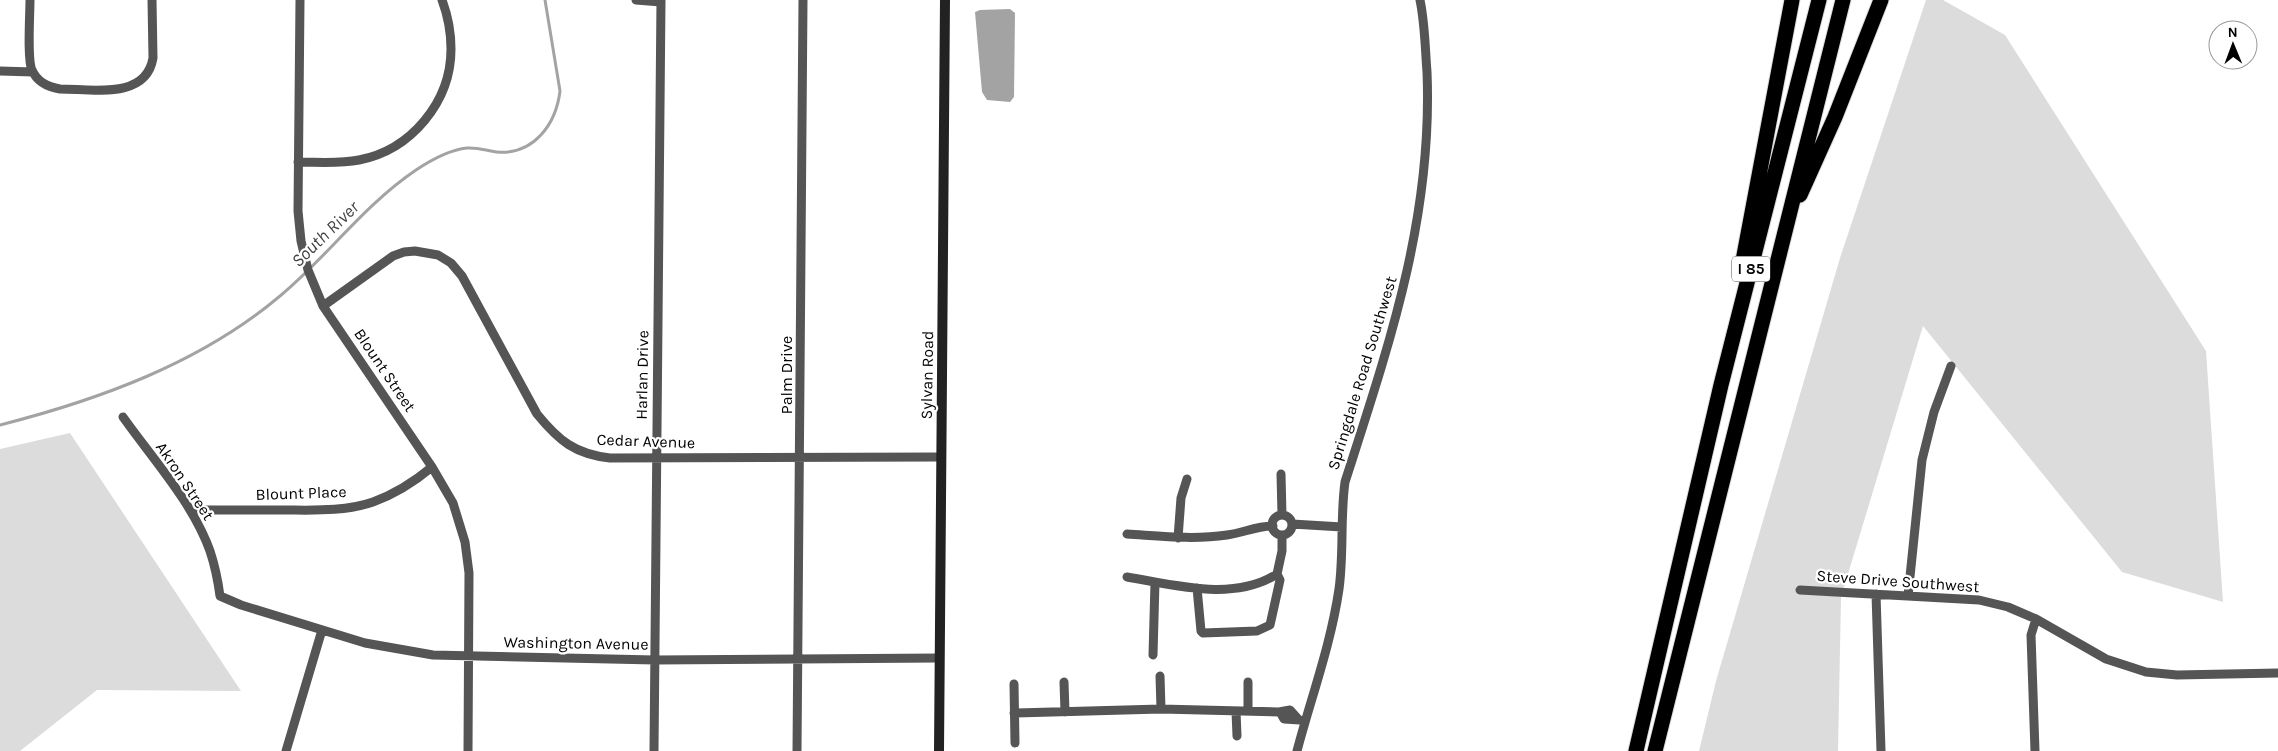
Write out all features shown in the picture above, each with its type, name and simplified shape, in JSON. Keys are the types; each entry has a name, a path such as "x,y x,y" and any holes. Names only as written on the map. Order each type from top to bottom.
{"highway":[{"path":"1721,385 1758,176 1780,72 1792,0"},
{"name":"I 85","path":"1636,751 1721,385 1819,0"},
{"name":"I 85","path":"1655,751 1843,0"},
{"path":"1788,219 1836,117 1881,0"}],"main road":[{"name":"Sylvan Road","path":"939,751 945,0"}],"street":[{"path":"30,0 30,62 33,72 40,81 50,87 60,89 129,88 143,81 151,67 153,58 152,0"},
{"name":"Blount Street","path":"300,0 298,211 301,241 310,275 323,306 432,467 452,503 465,542 469,573 468,751"},
{"path":"298,162 360,160 384,152 398,144 424,123 439,100 448,74 452,49 449,21 442,0"},
{"path":"636,0 661,1"},
{"name":"Palm Drive","path":"797,751 803,0"},
{"name":"Springdale Road Southwest","path":"1297,751 1302,721 1338,591 1342,560 1345,482 1398,313 1413,249 1422,190 1428,105 1424,19 1420,0"},
{"name":"Harlan Drive","path":"654,751 661,1"},
{"path":"0,71 33,72"},
{"name":"Cedar Avenue","path":"323,306 393,256 415,251 438,256 451,264 462,276 537,414 553,434 573,448 594,456 657,458 941,457"},
{"path":"1908,596 1922,460 1934,412 1952,366"},
{"name":"Akron Street","path":"122,417 190,510 210,551 220,596"},
{"name":"Blount Place","path":"190,510 323,510 349,508 372,502 394,493 414,482 432,467"},
{"path":"1280,474 1282,515"},
{"path":"1178,538 1181,498 1187,479"},
{"path":"1282,515 1290,518 1292,524 1291,531 1282,535"},
{"path":"1272,526 1274,520 1282,515"},
{"path":"1292,524 1342,527"},
{"path":"1126,534 1178,538 1230,535 1261,526 1272,526"},
{"path":"1272,526 1276,532 1282,535"},
{"path":"1197,588 1201,631 1203,633 1257,631 1270,625 1280,580 1277,574 1282,550 1282,535"},
{"path":"1127,577 1197,588 1239,588 1263,583 1277,574"},
{"path":"1153,655 1155,582"},
{"name":"Steve Drive Southwest","path":"1800,590 1979,600 2008,607 2036,618 2106,659 2146,672 2177,675 2278,672"},
{"path":"1876,594 1881,751"},
{"name":"Washington Avenue","path":"220,596 240,605 322,630 397,650 433,655 655,660 939,658"},
{"path":"2035,751 2031,635 2036,618"},
{"path":"286,751 322,630"},
{"path":"1160,676 1161,709"},
{"path":"1064,682 1065,712"},
{"path":"1248,682 1248,711"},
{"path":"1014,684 1015,742"},
{"path":"1014,713 1161,709 1248,711 1280,712 1284,719 1302,721"},
{"path":"1236,711 1237,736"}],"shaded area":[{"path":"1926,0 1943,0 2005,35 2206,351 2223,602 2122,572 1923,326 1841,597 1838,751 1699,751 1716,681 1840,258"},
{"path":"1010,9 1015,13 1014,97 1010,102 987,100 982,92 975,12 980,10"},
{"path":"70,433 241,691 97,690 20,751 0,751 0,449"}],"waterway":[{"name":"South River","path":"0,425 74,404 111,391 183,360 217,341 249,320 280,296 314,265 379,199 416,170 434,159 460,149 471,148 510,152 532,143 541,135 554,115 560,91 545,0"}]}
